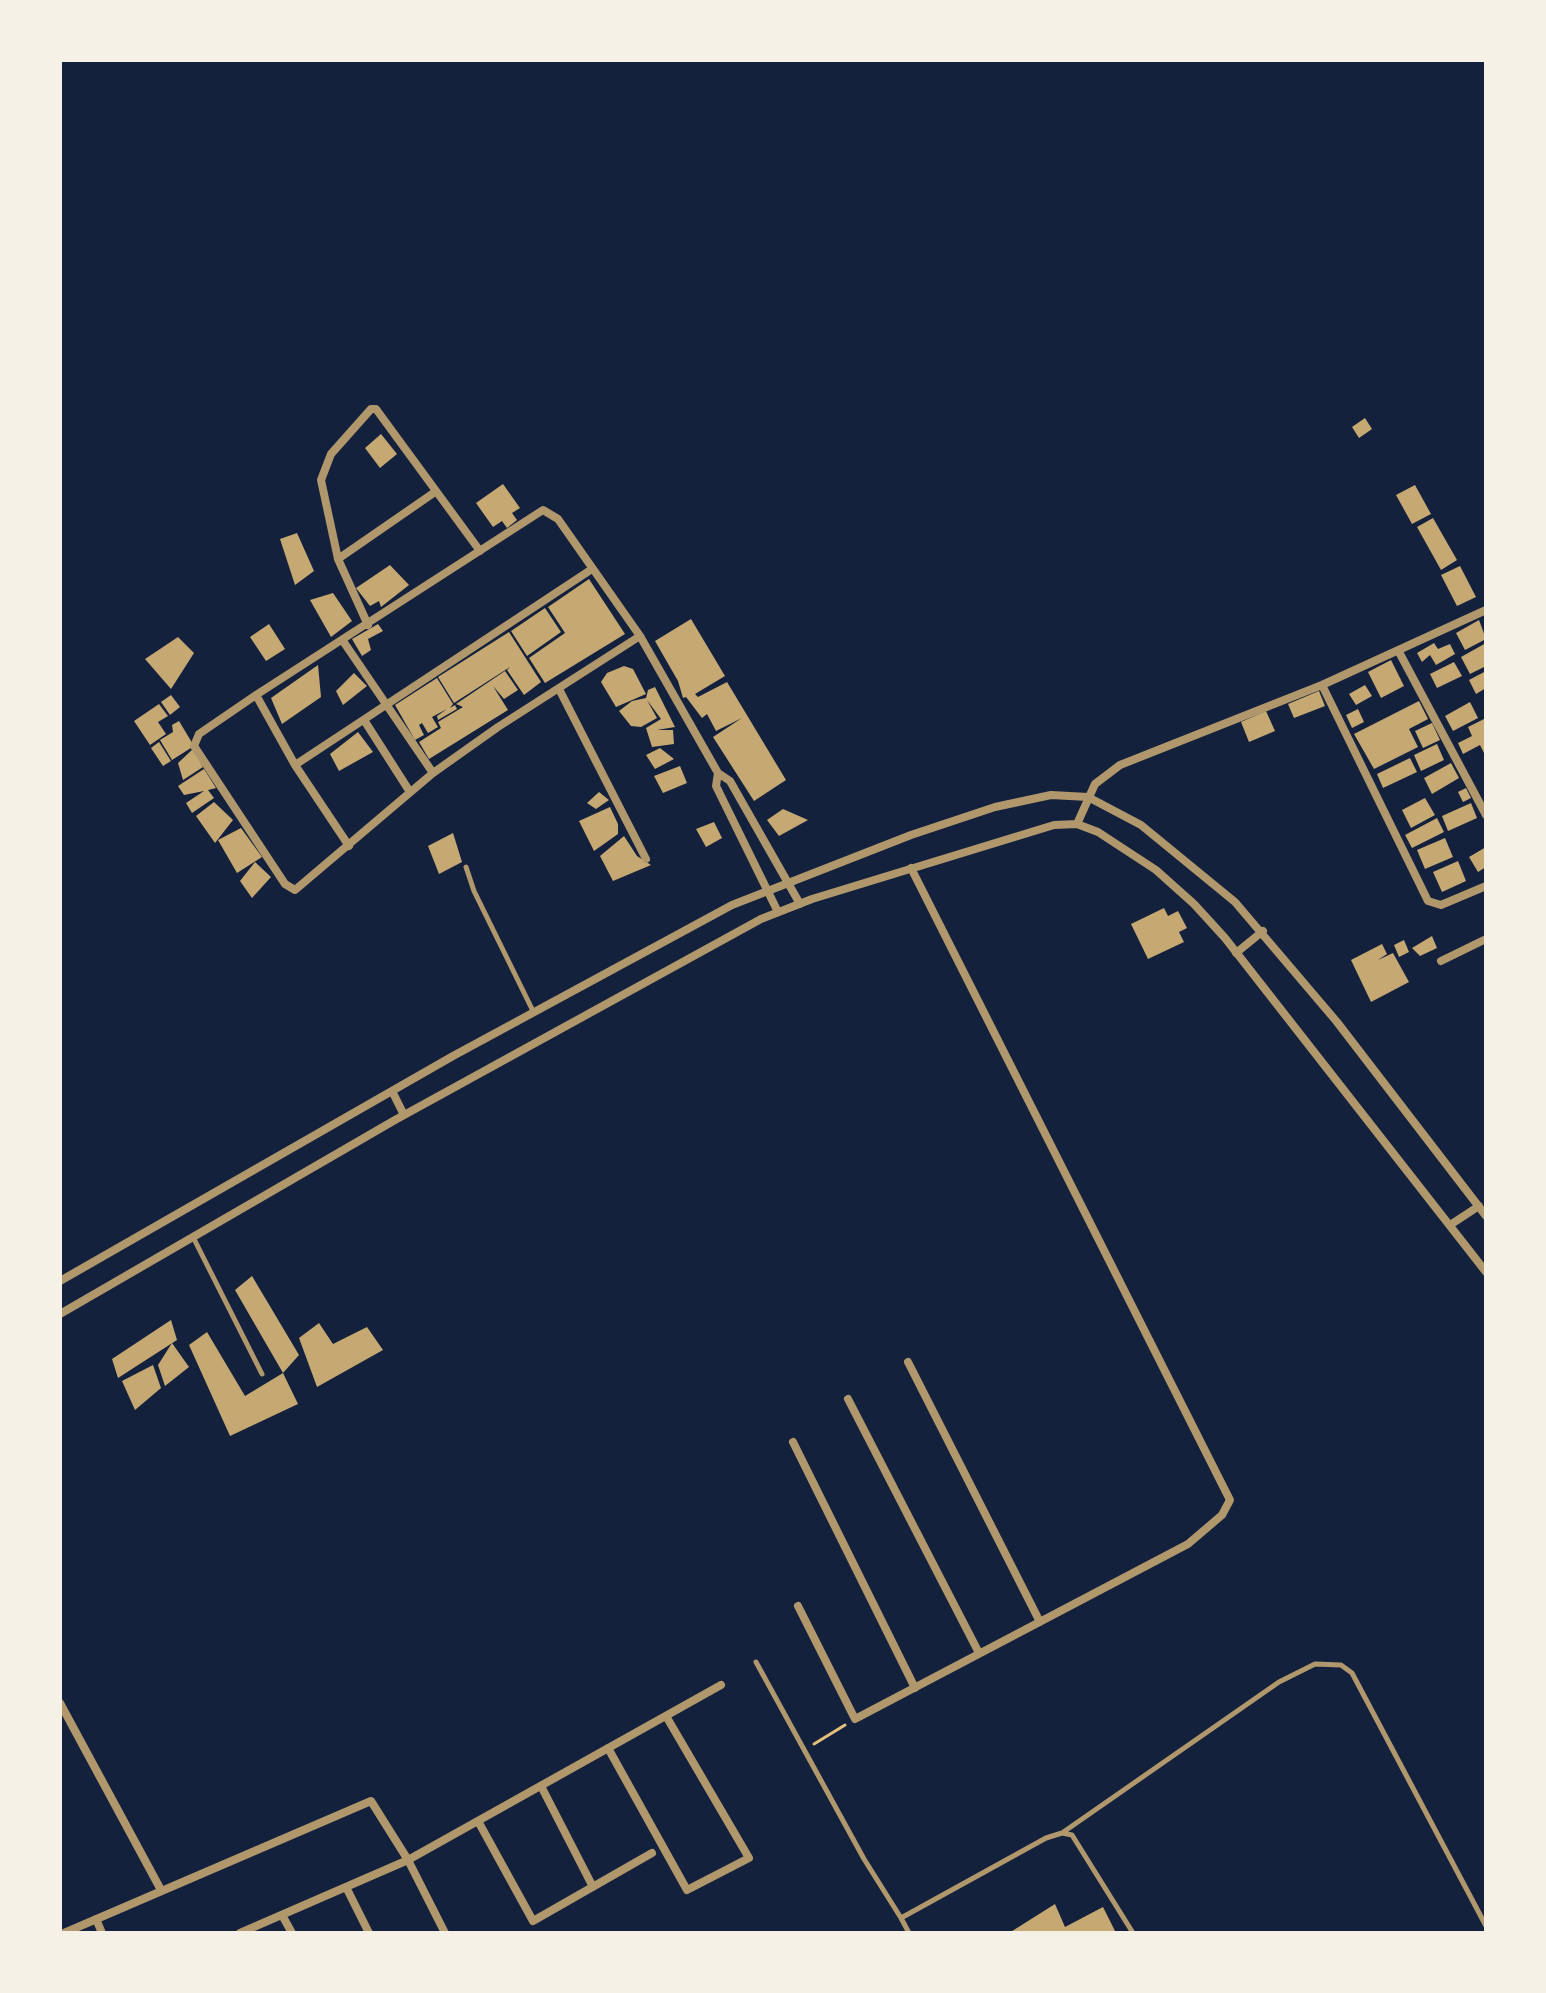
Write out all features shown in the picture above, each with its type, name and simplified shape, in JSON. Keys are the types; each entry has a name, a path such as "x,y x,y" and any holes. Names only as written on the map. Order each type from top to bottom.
{"street":[{"path":"368,625 338,559 321,480 331,454 371,409 376,409 480,551"},
{"path":"338,559 435,492"},
{"path":"640,636 433,773 302,886 290,889 196,751 194,743 199,734 256,695 543,510 558,519 640,636 718,773 730,781 800,904"},
{"path":"295,765 592,569"},
{"path":"1077,824 1088,797 1104,776 1120,765 1322,685 1483,611 1486,624"},
{"path":"343,641 433,773"},
{"path":"1399,652 1486,815"},
{"path":"1322,685 1428,901 1441,905 1486,886"},
{"path":"559,689 646,859"},
{"path":"256,695 295,765 349,846"},
{"path":"364,720 410,792"},
{"path":"718,773 716,786 778,912"},
{"path":"60,1281 534,1012 766,889 911,835 1023,799 1051,795 1088,797 1141,825 1172,847 1235,902 1263,931 1486,1216"},
{"path":"60,1314 404,1115 695,953 778,912 1043,828 1077,824 1098,832 1156,870 1194,904 1236,953 1486,1272"},
{"path":"798,1606 855,1719 1188,1544 1222,1515 1230,1500 911,868"},
{"path":"1236,953 1263,931"},
{"path":"1441,961 1486,939"},
{"path":"393,1093 404,1115"},
{"path":"1450,1225 1479,1206"},
{"path":"908,1362 1040,1622"},
{"path":"848,1399 979,1653"},
{"path":"793,1442 915,1688"},
{"path":"240,1933 408,1860 721,1685"},
{"path":"60,1703 161,1890"},
{"path":"608,1748 687,1890 749,1858 666,1716"},
{"path":"541,1786 593,1887"},
{"path":"64,1933 371,1801 408,1860 445,1933"},
{"path":"478,1821 533,1921 652,1853"},
{"path":"346,1887 369,1933"},
{"path":"282,1915 292,1933"},
{"path":"96,1919 102,1933"}],"lane":[{"path":"466,867 486,916 534,1012"},
{"path":"193,1237 262,1374"},
{"path":"756,1662 909,1933"},
{"path":"901,1918 1046,1838 1062,1833 1279,1682 1315,1664 1341,1665 1352,1673 1486,1926"},
{"path":"1062,1833 1072,1835 1133,1933"}],"path":[{"path":"803,1750 855,1719"}],"building":[{"path":"1365,418 1372,429 1359,438 1352,427"},
{"path":"381,434 397,454 380,468 365,448"},
{"path":"503,484 520,508 512,513 517,520 507,528 502,521 493,527 476,503"},
{"path":"1415,485 1431,514 1412,524 1396,495"},
{"path":"1433,518 1457,560 1441,570 1417,527"},
{"path":"297,533 314,571 295,585 280,539"},
{"path":"390,565 409,585 381,607 379,601 370,606 356,588"},
{"path":"1460,566 1476,597 1457,606 1441,575"},
{"path":"589,579 625,634 545,683 529,658 565,633 548,607"},
{"path":"333,593 352,621 331,637 310,600"},
{"path":"545,608 561,632 527,656 511,631"},
{"path":"691,619 725,676 695,694 698,697 727,682 786,780 754,801 713,737 742,718 716,731 707,714 702,718 686,697 683,698 678,681 655,641"},
{"path":"1479,620 1486,639 1465,650 1456,633"},
{"path":"269,624 285,649 266,661 250,637"},
{"path":"378,624 383,631 368,639 371,650 362,656 352,639"},
{"path":"509,632 541,682 524,695 507,670 510,667 454,703 438,677"},
{"path":"178,637 194,653 171,689 145,659"},
{"path":"1434,643 1438,649 1450,644 1455,654 1436,665 1430,655 1422,662 1417,653"},
{"path":"1486,643 1486,666 1470,674 1461,657"},
{"path":"1391,660 1404,686 1381,698 1368,672"},
{"path":"1454,662 1462,676 1437,688 1430,674"},
{"path":"318,665 321,697 282,724 271,698"},
{"path":"624,666 633,669 646,694 616,707 601,682 607,673"},
{"path":"505,671 518,690 504,699 493,686 508,710 429,759 419,742 441,728 438,722 463,707 456,704"},
{"path":"1486,671 1486,688 1476,694 1469,680"},
{"path":"354,673 367,686 343,705 336,691"},
{"path":"437,678 453,704 450,708 455,705 457,709 438,720 437,716 447,709 432,717 438,727 428,733 422,723 419,725 424,735 415,740 395,705"},
{"path":"1365,685 1372,696 1356,705 1349,694"},
{"path":"655,687 675,727 657,730 673,730 674,744 652,747 646,728 661,719 647,700 657,718 641,727 631,726 619,711 632,701 646,698 648,690"},
{"path":"1319,691 1325,706 1294,718 1288,704"},
{"path":"171,695 180,707 170,715 161,702"},
{"path":"1419,701 1428,719 1409,729 1418,747 1374,769 1354,734"},
{"path":"1470,702 1478,718 1453,731 1445,716"},
{"path":"159,704 168,716 158,722 166,734 150,745 134,721"},
{"path":"1358,709 1364,722 1352,728 1346,715"},
{"path":"1266,711 1275,731 1249,742 1241,722"},
{"path":"1486,718 1486,757 1480,745 1463,754 1458,743 1472,736 1468,727"},
{"path":"179,721 194,746 172,760 160,740 173,732 172,725"},
{"path":"1432,723 1440,740 1423,748 1415,731"},
{"path":"358,732 373,752 339,771 330,754"},
{"path":"159,742 171,761 163,766 151,748"},
{"path":"1437,744 1444,760 1421,771 1414,755"},
{"path":"660,748 674,759 655,769 646,755"},
{"path":"193,749 203,767 183,780 178,763"},
{"path":"1410,758 1417,772 1383,788 1377,774"},
{"path":"1451,763 1459,778 1432,794 1424,778"},
{"path":"680,766 687,783 663,793 654,776"},
{"path":"204,769 216,788 208,790 214,798 192,813 186,803 204,791 184,795 178,786"},
{"path":"1466,788 1471,798 1463,802 1458,792"},
{"path":"599,792 609,800 596,809 587,803"},
{"path":"1425,798 1435,815 1411,828 1402,810"},
{"path":"214,802 233,820 215,843 196,816"},
{"path":"1471,803 1477,818 1448,831 1442,816"},
{"path":"610,807 618,824 618,834 594,851 579,821"},
{"path":"783,809 808,820 779,836 767,820"},
{"path":"1437,818 1444,832 1412,848 1405,835"},
{"path":"714,822 722,838 706,847 696,829"},
{"path":"241,828 262,857 237,873 218,840"},
{"path":"453,833 462,862 439,874 428,846"},
{"path":"624,836 637,856 651,865 613,881 600,856"},
{"path":"1445,838 1453,857 1425,869 1417,850"},
{"path":"1486,847 1486,867 1478,872 1469,857"},
{"path":"1458,861 1466,881 1442,892 1433,872"},
{"path":"255,862 271,877 252,898 240,881"},
{"path":"1164,908 1168,916 1178,911 1187,928 1179,932 1184,942 1148,959 1131,924"},
{"path":"1432,936 1437,948 1420,956 1412,948"},
{"path":"1404,940 1409,952 1399,957 1394,945"},
{"path":"1382,944 1387,954 1378,960 1393,953 1409,982 1371,1002 1351,960"},
{"path":"252,1276 299,1355 283,1373 235,1290"},
{"path":"171,1320 177,1340 118,1378 112,1359"},
{"path":"319,1323 333,1344 367,1327 383,1350 317,1387 299,1338"},
{"path":"207,1332 245,1396 283,1373 298,1404 230,1436 189,1345"},
{"path":"172,1343 189,1367 165,1386 158,1365"},
{"path":"153,1365 161,1388 135,1410 122,1381"},
{"path":"1055,1904 1065,1927 1103,1907 1116,1933 1009,1933"}]}
